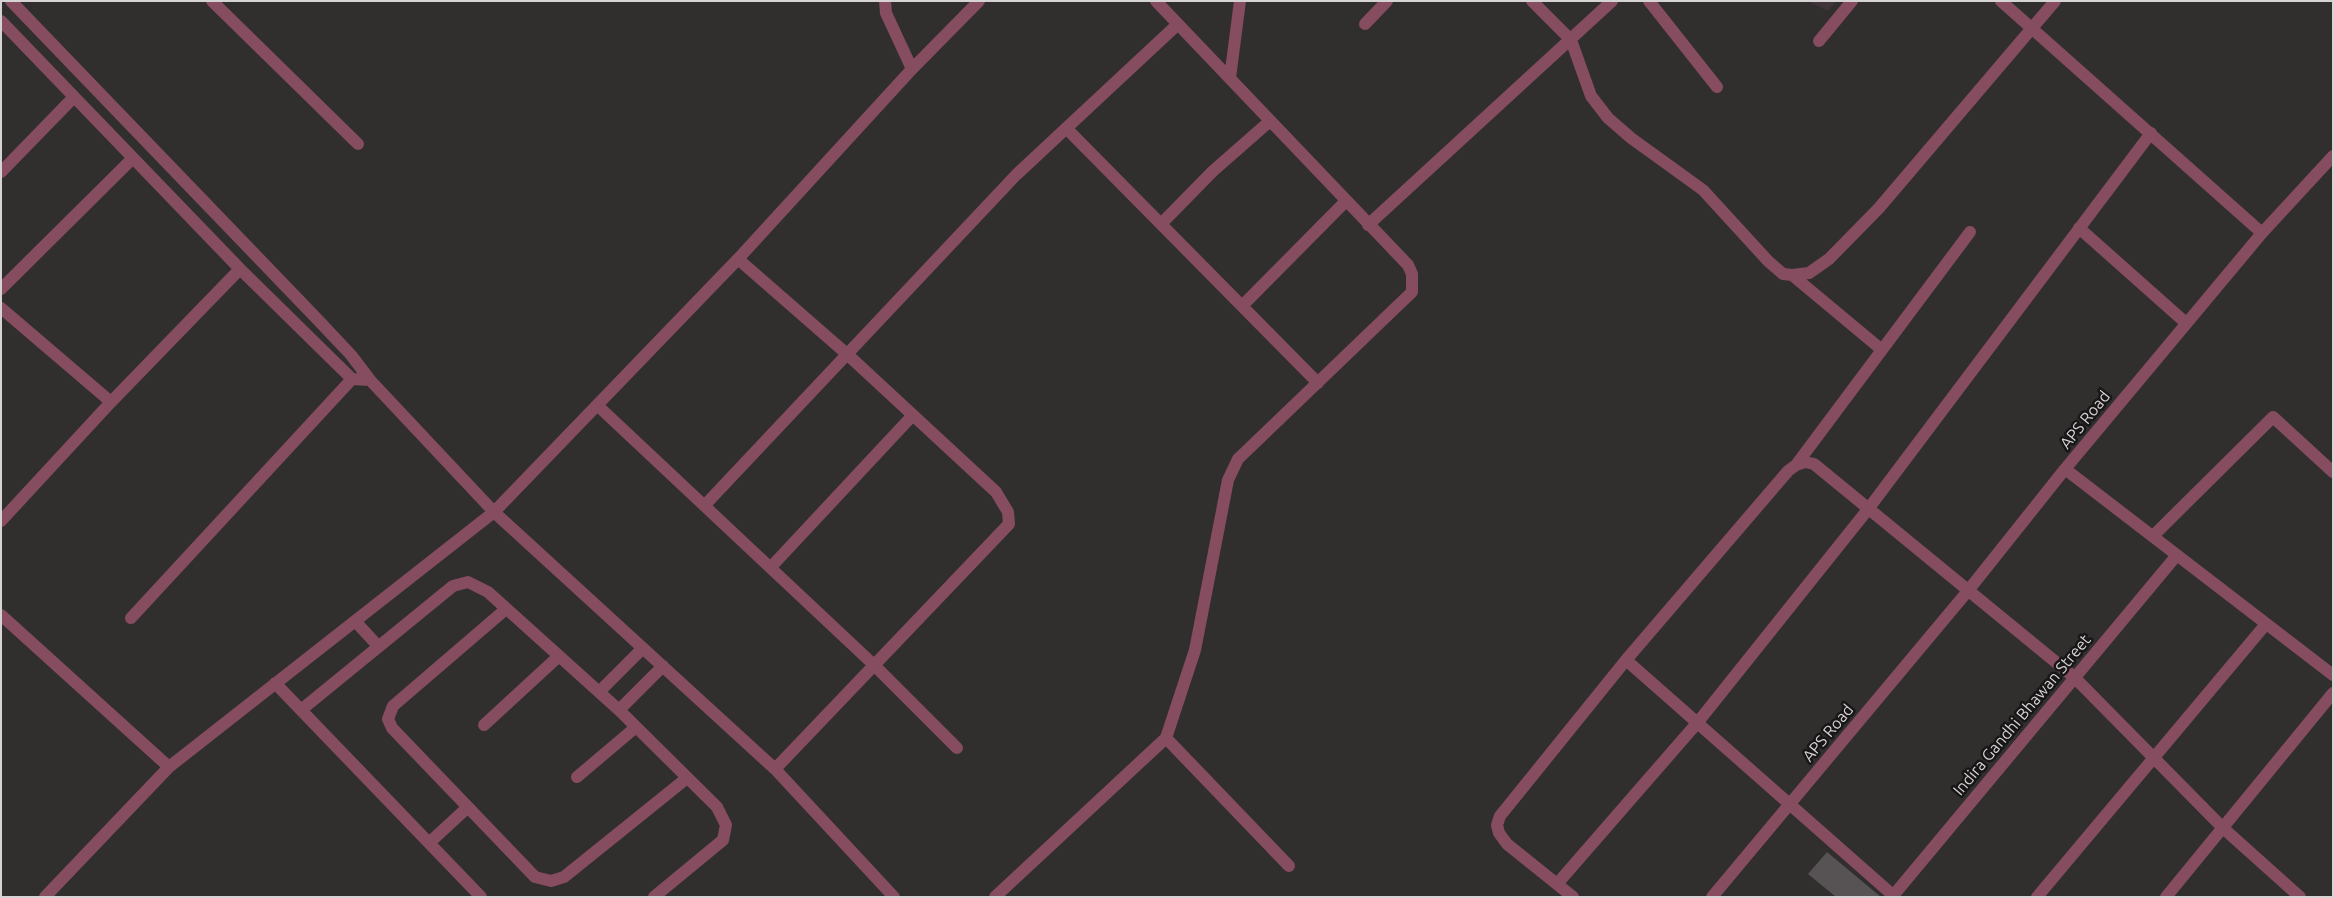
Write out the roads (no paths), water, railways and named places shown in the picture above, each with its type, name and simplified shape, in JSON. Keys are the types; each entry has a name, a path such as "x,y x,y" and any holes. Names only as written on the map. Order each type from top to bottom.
{"street":[{"path":"11,1 319,321 351,355 370,380 494,512 776,769 894,897"},
{"path":"212,1 358,144"},
{"path":"885,1 886,13 912,69"},
{"path":"45,897 169,767 494,512 738,259 912,69 979,1"},
{"path":"995,897 1166,738 1196,650 1228,480 1238,459 1412,292 1412,274 1408,265 1156,1"},
{"path":"1230,78 1240,1"},
{"path":"1365,24 1387,1"},
{"path":"1532,1 1571,40 1591,96 1608,118 1631,138 1703,190 1768,261 1783,274 1792,275 1809,272 1829,259 1880,208 2055,1"},
{"path":"1368,225 1612,1"},
{"path":"1648,1 1717,87"},
{"path":"1820,41 1852,1"},
{"path":"2001,1 2262,233"},
{"path":"1,20 240,269 352,379 370,380"},
{"path":"705,505 1016,175 1178,24"},
{"path":"1,172 74,97"},
{"path":"1161,224 1214,171 1270,121"},
{"path":"1066,128 1318,383"},
{"path":"1557,884 1698,722 1869,508 2151,133"},
{"name":"APS Road","path":"1712,897 1967,592 2065,469 2186,323 2262,233 2333,156"},
{"path":"1,289 133,158"},
{"path":"1242,306 1346,201"},
{"path":"2079,228 2186,323"},
{"path":"1573,897 1507,844 1497,826 1500,816 1626,660 1788,471 1796,465 1970,232"},
{"path":"738,259 848,355 996,492 1008,512 1009,524 776,769"},
{"path":"1,521 111,402 240,269"},
{"path":"1792,275 1882,350"},
{"path":"1,308 111,402"},
{"path":"131,618 352,379"},
{"path":"597,405 874,665 956,748"},
{"path":"771,568 913,415"},
{"path":"2154,536 2273,416 2333,472"},
{"path":"1796,465 1805,462 1814,464 1869,508 1967,592 2074,677 2223,828 2300,897"},
{"path":"2065,469 2333,676"},
{"name":"Indira Gandhi Bhawan Street","path":"1893,896 2177,555"},
{"path":"300,710 453,586 468,582 488,592 619,710 717,807 726,825 723,840 654,897"},
{"path":"506,609 393,706 388,719 392,728 536,877 551,881 564,877 687,778"},
{"path":"1,615 169,767"},
{"path":"355,621 378,646"},
{"path":"2037,897 2266,624"},
{"path":"599,692 643,648"},
{"path":"484,725 559,656"},
{"path":"1626,660 1893,896"},
{"path":"619,710 663,666"},
{"path":"275,684 480,897"},
{"path":"2166,897 2333,693"},
{"path":"577,777 636,727"},
{"path":"1166,738 1289,866"},
{"path":"429,843 468,807"}]}
